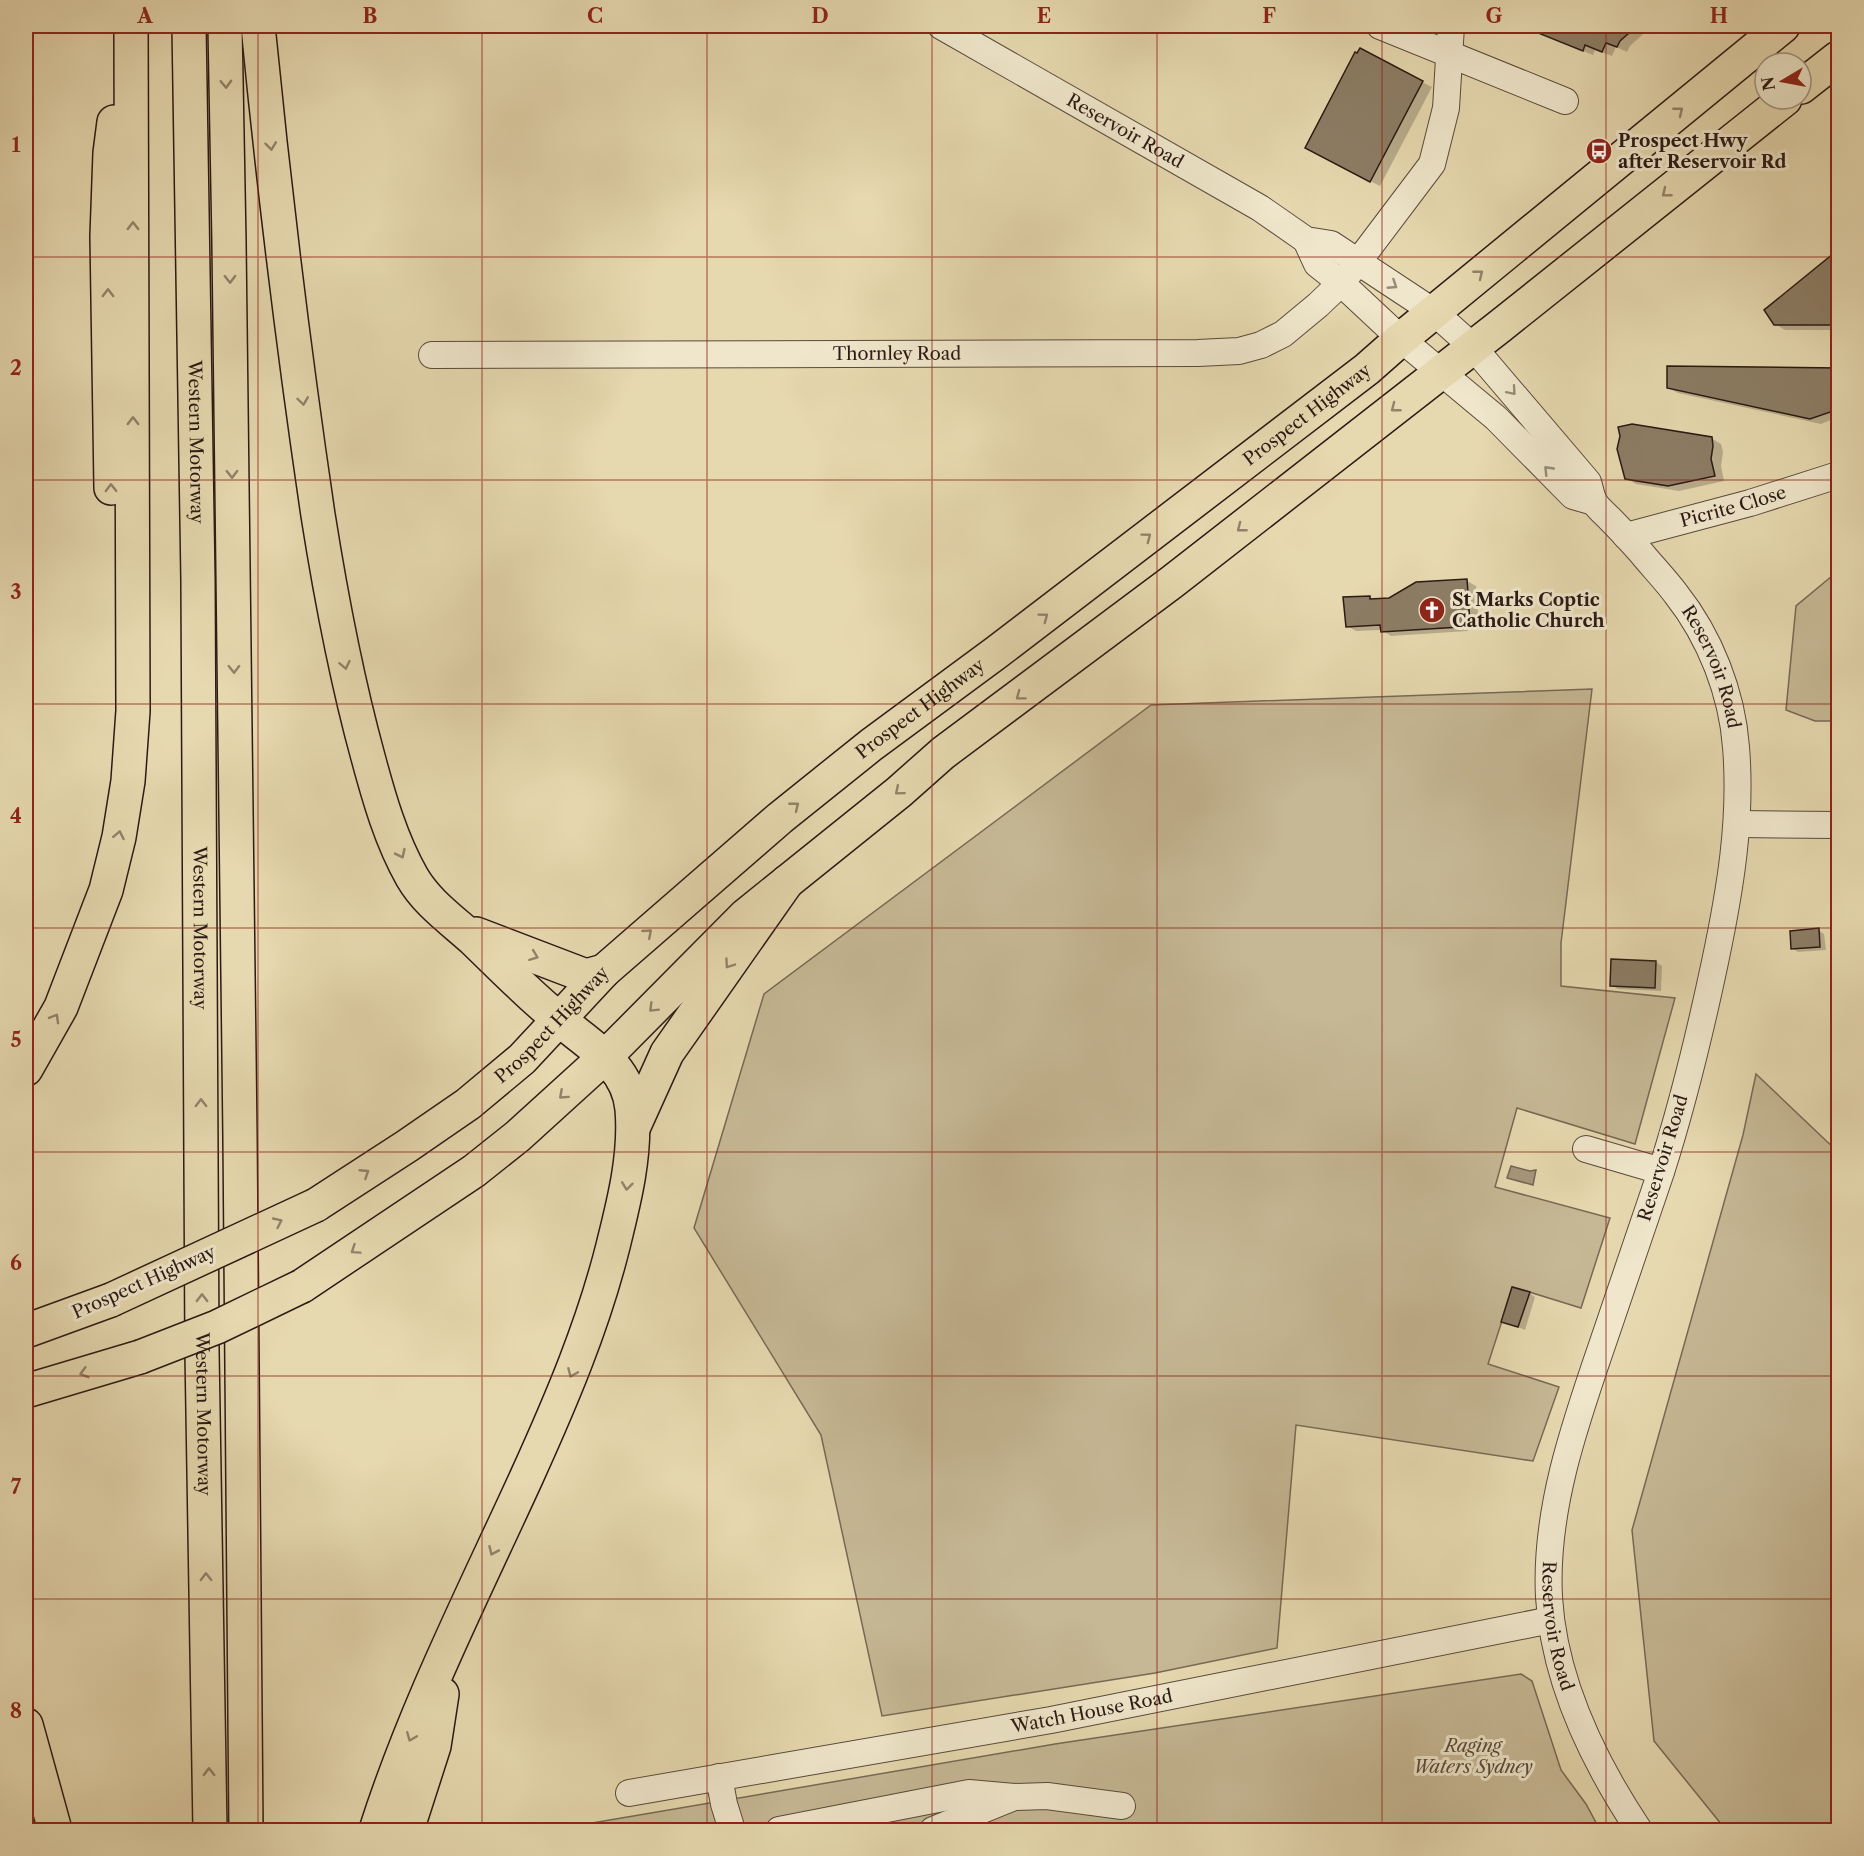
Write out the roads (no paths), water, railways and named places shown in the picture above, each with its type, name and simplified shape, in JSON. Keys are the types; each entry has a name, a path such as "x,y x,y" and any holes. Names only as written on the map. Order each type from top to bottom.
{"main road":[{"path":"125,26 110,153 108,306 113,658 133,711"},
{"path":"26,1069 61,1007 106,890 119,837 126,792 133,711 131,26"},
{"name":"Western Motorway","path":"189,26 198,592 202,1352 210,1830"},
{"name":"Western Motorway","path":"225,26 241,1183 246,1830"},
{"path":"258,26 312,474 332,608 354,704 380,800 396,846 414,881 434,906 558,1019 606,1056 620,1072 628,1088 632,1104 633,1128 626,1192 605,1279 580,1355 450,1644 410,1739 376,1830"},
{"name":"Prospect Highway","path":"26,1331 111,1300 316,1204 468,1104 522,1059 604,971 780,818 871,745 1006,645 1367,369 1783,26"},
{"path":"1813,78 1839,58"},
{"path":"26,1391 140,1357 217,1327 302,1286 474,1171 518,1136 606,1056 746,915 899,792 943,753 1172,582 1770,111"},
{"path":"633,1128 667,1053 787,882"},
{"path":"460,928 586,976 604,971"},
{"path":"407,1830 434,1746 450,1644"},
{"path":"26,1725 55,1830"}],"street":[{"name":"Reservoir Road","path":"941,26 1260,208 1306,240 1331,244 1434,312 1473,347 1588,482 1594,502 1677,595 1703,635 1719,670 1730,706 1736,742 1738,824 1720,938 1705,1011 1661,1171 1587,1389 1569,1450 1551,1540 1549,1594 1551,1620 1563,1672 1582,1726 1611,1785 1639,1830"},
{"path":"1380,26 1565,101"},
{"name":"Thornley Road","path":"432,355 1229,351 1261,345 1283,334 1302,320 1341,283 1432,164 1446,108 1451,26"},
{"name":"Reservoir Road","path":"1306,240 1317,264 1341,283 1401,339 1496,418 1573,496 1594,502"},
{"name":"Picrite Close","path":"1626,536 1750,503 1839,475"},
{"path":"1738,824 1839,825"},
{"path":"1586,1149 1661,1171"},
{"name":"Watch House Road","path":"629,1793 1052,1720 1551,1620"},
{"path":"719,1777 732,1830"},
{"path":"779,1830 969,1793 1014,1797 1047,1796 1122,1806"},
{"path":"933,1830 1014,1797"}],"place":[{"name":"Prospect Hwy after Reservoir Rd","path":"1599,151"},
{"name":"St Marks Coptic Catholic Church","path":"1432,610"}],"park label":[{"name":"Raging Waters Sydney","path":"1473,1756"}]}
